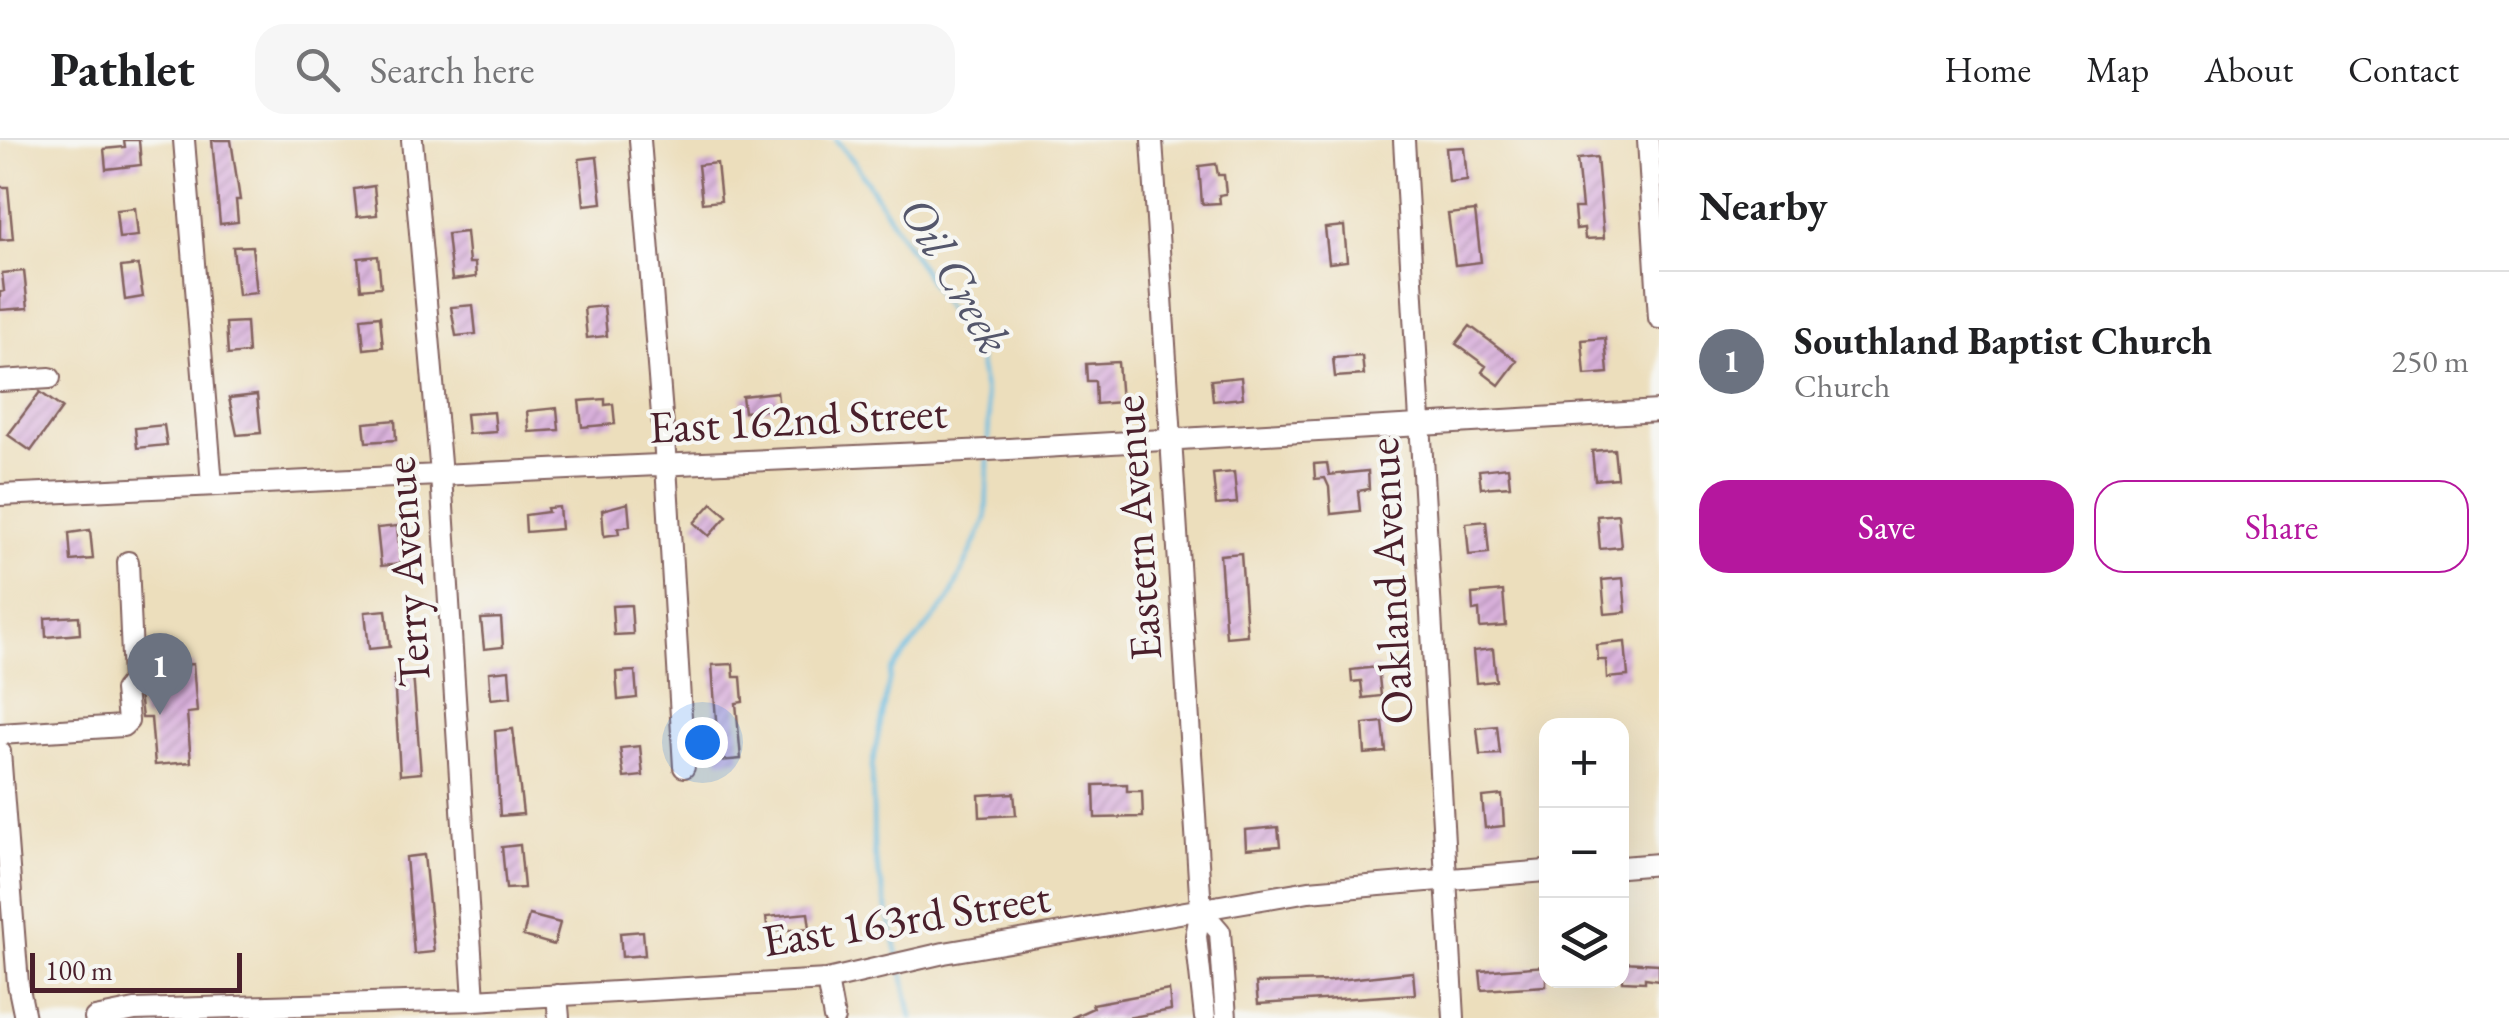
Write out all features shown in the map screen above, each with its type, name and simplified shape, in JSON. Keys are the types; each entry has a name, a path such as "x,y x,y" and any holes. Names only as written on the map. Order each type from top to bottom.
{"street":[{"path":"184,140 212,486"},
{"name":"Terry Avenue","path":"412,140 440,475 474,1000"},
{"path":"640,140 666,464 684,767"},
{"name":"Eastern Avenue","path":"1152,140 1201,910 1196,936 1205,1018"},
{"name":"Oakland Avenue","path":"1404,140 1454,1018"},
{"path":"1648,140 1659,318"},
{"path":"0,381 50,378"},
{"name":"East 162nd Street","path":"0,495 1009,449 1659,411"},
{"path":"0,734 123,726 128,720 125,690 133,680 128,562"},
{"path":"0,752 5,888 25,1018"},
{"path":"1629,866 1659,864"},
{"name":"East 163rd Street","path":"95,1018 136,1010 474,1000 827,980 944,953 1309,892 1539,871"},
{"name":"Eastern Avenue","path":"1201,910 1220,932 1226,1018"},
{"path":"827,980 834,1018"},
{"path":"558,995 558,1018"}],"building":[{"path":"124,140 139,140 141,165 106,169 104,149 125,147"},
{"path":"212,140 231,140 240,200 236,200 238,222 220,224"},
{"path":"1464,147 1467,180 1449,182 1446,148"},
{"path":"597,157 602,203 584,205 579,159"},
{"path":"1597,157 1604,238 1585,239 1584,228 1576,229 1574,208 1582,208 1577,159"},
{"path":"717,163 721,201 702,203 698,165"},
{"path":"1216,164 1218,175 1224,175 1226,194 1219,195 1220,203 1202,204 1199,166"},
{"path":"374,186 377,215 357,217 354,189"},
{"path":"0,187 8,187 13,239 0,240"},
{"path":"135,208 138,236 119,238 116,210"},
{"path":"1475,211 1481,262 1455,265 1448,214"},
{"path":"1344,226 1347,261 1329,263 1325,228"},
{"path":"466,232 469,263 475,263 476,277 452,280 447,234"},
{"path":"252,246 257,293 238,295 233,247"},
{"path":"378,256 381,287 361,289 358,258"},
{"path":"138,265 143,297 125,300 121,267"},
{"path":"24,271 28,308 0,310 2,273"},
{"path":"473,305 476,334 456,336 451,307"},
{"path":"604,306 607,336 587,338 584,308"},
{"path":"380,316 383,347 364,349 361,318"},
{"path":"246,322 248,353 228,355 226,323"},
{"path":"1470,326 1517,361 1499,385 1482,372 1486,366 1456,344"},
{"path":"1605,338 1608,373 1585,375 1582,340"},
{"path":"1362,356 1364,375 1335,377 1333,358"},
{"path":"1118,362 1121,402 1096,404 1095,381 1087,381 1086,364"},
{"path":"1241,377 1243,398 1213,401 1211,380"},
{"path":"40,392 62,408 31,451 8,435"},
{"path":"777,392 779,408 744,412 742,396"},
{"path":"257,395 261,433 237,435 229,398"},
{"path":"605,399 605,405 613,404 615,424 582,427 579,401"},
{"path":"557,408 559,430 529,432 527,411"},
{"path":"494,412 496,432 468,434 466,414"},
{"path":"395,420 396,440 366,442 364,423"},
{"path":"164,425 167,445 137,448 135,428"},
{"path":"1614,449 1617,478 1595,480 1592,451"},
{"path":"1327,463 1329,475 1368,471 1369,489 1358,491 1360,511 1331,514 1325,478 1315,479 1314,464"},
{"path":"1508,467 1510,486 1481,488 1479,470"},
{"path":"1234,472 1237,503 1216,505 1213,474"},
{"path":"628,503 630,526 618,528 619,534 604,536 602,510"},
{"path":"712,503 727,516 709,536 694,523"},
{"path":"559,507 561,529 526,532 525,515"},
{"path":"1618,514 1621,547 1600,549 1597,516"},
{"path":"1486,521 1489,553 1469,555 1466,523"},
{"path":"397,526 401,564 381,566 377,528"},
{"path":"90,530 93,559 71,561 69,533"},
{"path":"1241,553 1247,635 1226,637 1220,555"},
{"path":"1623,578 1626,612 1605,614 1602,580"},
{"path":"1503,591 1506,626 1480,628 1479,610 1473,611 1472,594"},
{"path":"631,605 633,634 614,635 612,606"},
{"path":"386,610 390,647 369,649 365,612"},
{"path":"79,616 80,634 46,637 45,618"},
{"path":"501,618 503,647 484,649 481,619"},
{"path":"1625,642 1628,676 1607,678 1606,660 1598,660 1597,645"},
{"path":"1493,649 1496,681 1476,683 1473,651"},
{"path":"193,664 197,712 187,713 191,762 155,765 151,718 142,718 139,694 147,681 146,668"},
{"path":"733,664 734,677 741,677 743,702 736,703 741,759 719,761 712,665"},
{"path":"1378,667 1381,696 1363,698 1361,681 1352,682 1351,670"},
{"path":"509,670 511,697 491,699 489,672"},
{"path":"635,671 637,698 618,700 616,672"},
{"path":"413,674 421,773 400,775 394,676"},
{"path":"1383,722 1386,752 1365,754 1363,724"},
{"path":"1497,726 1500,754 1480,755 1477,728"},
{"path":"513,729 523,814 500,816 495,731"},
{"path":"640,746 643,776 624,778 620,748"},
{"path":"1127,784 1127,791 1142,791 1143,817 1095,818 1094,785"},
{"path":"1014,793 1016,815 980,817 979,795"},
{"path":"1502,795 1504,826 1485,828 1482,797"},
{"path":"1278,827 1280,846 1246,849 1245,830"},
{"path":"520,845 524,888 506,889 502,847"},
{"path":"424,855 434,952 414,954 406,857"},
{"path":"808,913 810,928 768,932 766,917"},
{"path":"529,915 560,923 554,945 523,936"},
{"path":"643,931 645,955 622,957 620,933"},
{"path":"1629,962 1659,964 1659,980 1645,978 1645,982 1629,981"},
{"path":"1539,967 1539,986 1482,990 1480,971"},
{"path":"1413,972 1415,994 1258,1004 1256,983 1329,981"},
{"path":"1169,990 1171,1010 1127,1018 1071,1018 1093,1008 1092,1004"}],"waterway":[{"name":"Oil Creek","path":"836,140 856,164 978,358 989,416 988,444"},
{"name":"Oil Creek","path":"898,955 874,853 872,766 891,671 949,600 986,519 988,458"},
{"name":"Oil Creek","path":"902,969 912,1018"}],"place":[{"name":"Southland Baptist Church","path":"160,715"}]}
